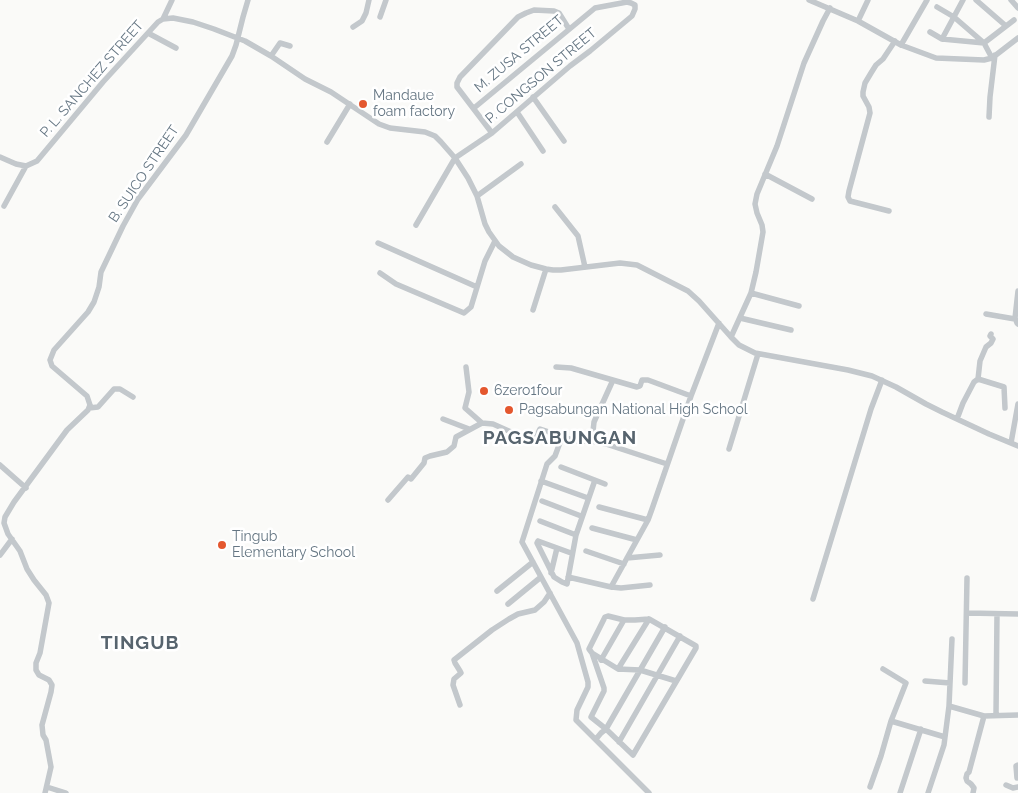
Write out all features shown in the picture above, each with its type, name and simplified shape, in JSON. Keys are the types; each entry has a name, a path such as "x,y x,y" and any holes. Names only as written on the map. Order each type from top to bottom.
{"street":[{"path":"163,19 172,0"},
{"name":"B. SUICO STREET","path":"89,408 87,396 52,366 50,360 54,350 88,312 94,302 99,288 101,272 138,199 186,135 232,56 248,0"},
{"path":"353,27 362,21 369,0"},
{"path":"380,17 386,0"},
{"path":"809,0 858,21 901,45 936,58 984,60 994,56 1018,38"},
{"path":"858,21 868,0"},
{"path":"901,45 927,0"},
{"path":"942,39 963,0"},
{"path":"976,0 1006,26"},
{"path":"1011,0 1018,8"},
{"name":"M. ZUSA STREET","path":"474,108 595,8 627,2 634,6"},
{"name":"P. CONGSON STREET","path":"455,158 492,133 532,97 632,16 635,9 634,6"},
{"path":"937,7 954,17 984,42 994,56 989,116"},
{"path":"731,337 751,293 756,272 763,232 757,213 757,194 777,146 804,64 830,8"},
{"path":"492,133 457,86 460,77 518,17 534,10 554,11 559,13 569,29"},
{"name":"P. L. SANCHEZ STREET","path":"26,166 40,158 103,82 158,22 163,19 173,18 187,20 238,38 271,56 305,79 331,92 373,121 384,126 430,134 441,142 464,171 477,196 485,224 499,246 513,257 531,265 561,270 620,263 637,265 688,291 739,345 758,354 864,374 882,380 926,404 1018,446"},
{"path":"930,32 942,39 984,42 1014,20"},
{"path":"148,32 176,48"},
{"path":"889,212 850,201 848,197 870,113 862,92 876,65 883,59 895,40"},
{"path":"271,56 280,43 290,46"},
{"path":"532,97 564,141"},
{"path":"327,142 350,104"},
{"path":"517,112 543,151"},
{"path":"0,157 26,166 4,206"},
{"path":"416,225 455,158"},
{"path":"477,196 520,164"},
{"path":"765,174 812,200"},
{"path":"554,208 578,236 585,268"},
{"path":"380,273 396,284 464,313 471,307 485,261 495,241"},
{"path":"378,243 477,287"},
{"path":"533,310 546,269"},
{"path":"986,314 1017,322 1018,291"},
{"path":"751,293 799,306"},
{"path":"740,318 791,330"},
{"path":"612,588 648,520 691,396 719,323"},
{"path":"957,419 974,382 978,379 980,361 986,347 993,339 990,336 991,334"},
{"path":"729,449 758,354"},
{"path":"466,367 469,392 466,409 482,423"},
{"path":"556,367 571,368 638,388 642,380 648,380 691,396"},
{"path":"978,379 1004,387 1005,408"},
{"path":"592,441 594,422 613,380"},
{"path":"813,599 871,409 882,380"},
{"path":"66,793 46,790 51,767 42,725 52,692 52,685 49,680 39,675 36,670 36,663 44,632 49,599 34,580 20,551 8,534 2,518 67,430 89,408 98,407 114,389 120,389 133,397"},
{"path":"1011,443 1018,404"},
{"path":"443,419 469,429"},
{"path":"388,500 408,477 410,479 424,463 425,458 452,449 456,437 482,423 493,424 530,440 535,440 540,429 576,441 592,441 606,444 667,464"},
{"path":"562,437 555,456 547,464 522,542 577,643 588,687 578,706 576,720 649,793"},
{"path":"0,465 26,488"},
{"path":"561,467 605,484"},
{"path":"567,580 576,535 595,480"},
{"path":"542,481 588,498"},
{"path":"542,501 582,516"},
{"path":"599,507 648,520"},
{"path":"540,521 576,535"},
{"path":"592,528 637,540"},
{"path":"0,555 12,539"},
{"path":"571,553 537,543 551,573 557,580 612,588 650,585"},
{"path":"551,573 557,548"},
{"path":"586,551 626,561 660,555"},
{"path":"497,591 533,562"},
{"path":"508,604 541,576"},
{"path":"965,683 967,578"},
{"path":"460,705 453,685 454,679 460,671 454,660 509,619 518,614 535,610 550,593"},
{"path":"967,613 1018,614"},
{"path":"996,716 997,614"},
{"path":"605,616 624,620 650,619 695,644 696,648 633,755 591,717 604,688 590,651 605,616"},
{"path":"618,670 650,619"},
{"path":"601,660 624,620"},
{"path":"598,741 605,736 606,730 665,627"},
{"path":"618,742 680,636"},
{"path":"928,793 944,745 949,706 952,639"},
{"path":"590,651 618,670 640,670 676,681"},
{"path":"870,787 906,683 883,669"},
{"path":"925,681 950,683"},
{"path":"949,706 984,716 1018,715"},
{"path":"973,793 974,788 966,778 984,716"},
{"path":"892,720 945,736"},
{"path":"900,793 921,729"},
{"path":"1017,778 1016,766 1018,764"},
{"path":"1006,785 1018,788"}],"place":[{"name":"Mandaue foam factory","path":"363,104"},
{"name":"6zero1four","path":"484,391"},
{"name":"Pagsabungan National High School","path":"509,410"},
{"name":"Tingub Elementary School","path":"222,545"}],"district":[{"name":"PAGSABUNGAN","path":"560,438"},
{"name":"TINGUB","path":"140,643"}]}
